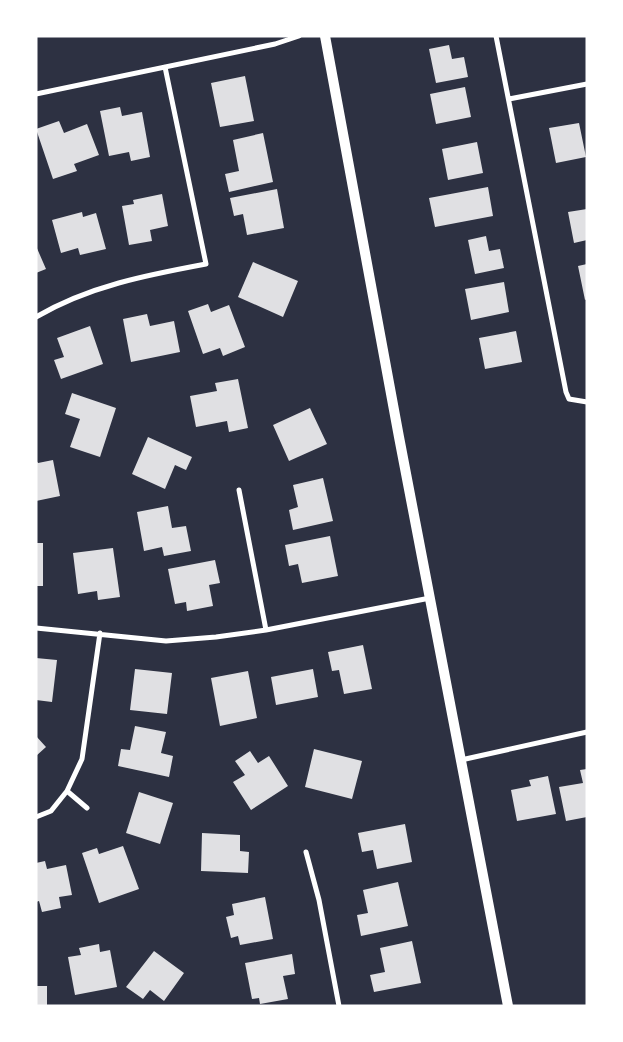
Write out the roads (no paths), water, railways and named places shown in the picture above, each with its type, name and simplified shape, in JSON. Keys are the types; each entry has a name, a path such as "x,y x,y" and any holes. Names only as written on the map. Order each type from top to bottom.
{"main road":[{"path":"324,36 508,1006"}],"street":[{"path":"36,94 275,44 299,36"},
{"path":"496,36 566,392 569,400 587,402"},
{"path":"36,317 56,305 129,278 206,264 165,67"},
{"path":"509,99 587,84"},
{"path":"239,490 266,630"},
{"path":"36,628 166,641 266,630 430,598"},
{"path":"36,817 51,811 67,791 82,759 100,633"},
{"path":"461,760 587,732"},
{"path":"67,791 87,808"},
{"path":"306,852 319,900 339,1006"}]}
